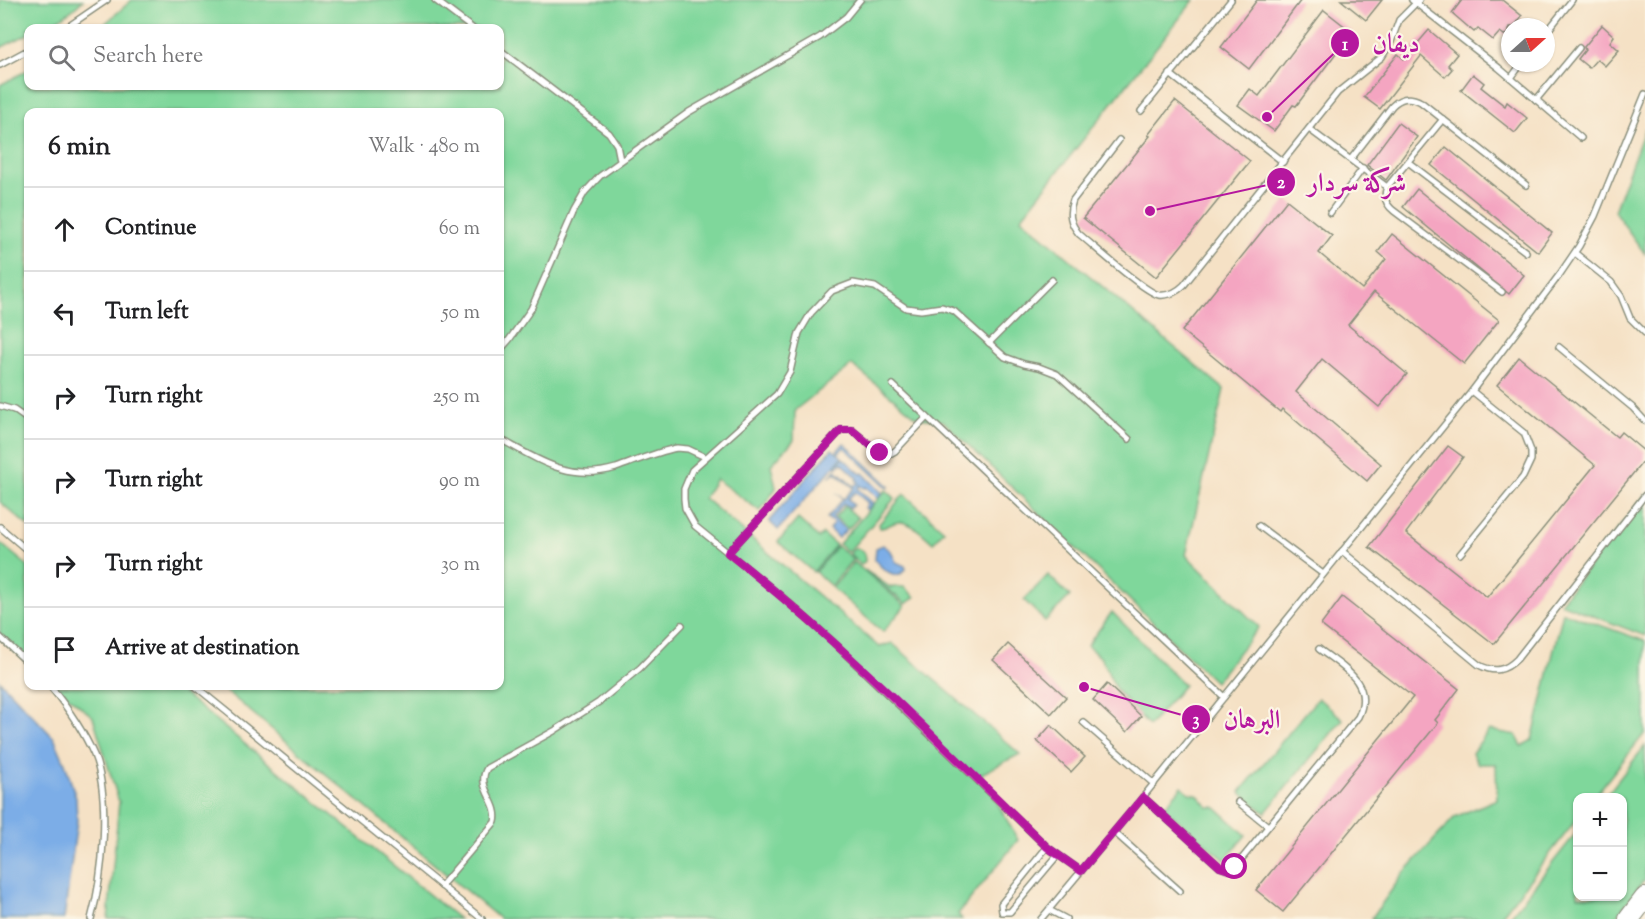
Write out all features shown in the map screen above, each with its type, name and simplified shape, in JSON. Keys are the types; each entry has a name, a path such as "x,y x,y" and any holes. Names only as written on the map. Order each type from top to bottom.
{"highway":[{"path":"1629,919 1645,898"}],"lane":[{"path":"72,24 107,0"},
{"path":"435,0 467,24"},
{"path":"504,346 531,309 579,201 600,176 689,112 820,37 846,17 860,0"},
{"path":"1141,111 1231,0"},
{"path":"1555,22 1572,0"},
{"path":"1119,140 1078,192 1070,209 1070,218 1079,234 1145,288 1158,295 1173,293 1184,285 1338,92 1382,57 1391,42 1398,20 1415,1 1581,138"},
{"path":"1536,100 1579,48"},
{"path":"0,65 24,53"},
{"path":"504,53 609,133 617,145 620,160"},
{"path":"1510,78 1515,72"},
{"path":"1170,74 1283,162"},
{"path":"1041,919 1154,784 1472,391 1575,253 1595,216 1645,94"},
{"path":"1351,159 1392,106 1401,99 1416,99 1526,185"},
{"path":"1443,120 1387,187 1385,197 1389,207 1502,292"},
{"path":"1309,129 1387,187"},
{"path":"1408,162 1526,252"},
{"path":"1330,213 1363,168"},
{"path":"1575,253 1611,282 1621,296 1630,318 1645,333"},
{"path":"989,343 1052,280"},
{"path":"1081,871 1047,847 832,641 695,526 684,499 687,479 692,470 777,394 790,372 795,345 804,323 818,304 838,287 853,283 868,284 906,309 949,308 959,314 1005,357 1048,369 1057,374 1129,439"},
{"path":"1559,347 1633,408 1645,421"},
{"path":"892,385 1224,697"},
{"path":"1460,554 1523,477 1531,460 1531,451 1524,434 1472,391"},
{"path":"0,406 14,410 24,417"},
{"path":"728,553 838,432 844,429 852,430 880,453 888,455 895,451 927,417"},
{"path":"504,441 545,463 572,472 601,472 677,448 688,449 705,457"},
{"path":"1342,551 1479,665 1495,671 1503,669 1517,659 1645,495"},
{"path":"1259,526 1323,574"},
{"path":"0,527 24,548"},
{"path":"441,886 495,822 495,807 484,784 483,777 487,768 562,726 599,702 640,668 682,625"},
{"path":"0,638 24,659"},
{"path":"1143,797 1220,867 1226,870 1235,867 1362,709 1362,691 1359,683 1319,649"},
{"path":"53,690 84,735 100,776 103,804 102,851 91,919"},
{"path":"200,690 482,919"},
{"path":"1083,722 1154,784"},
{"path":"1238,802 1268,826"},
{"path":"1114,831 1180,891"},
{"path":"1047,847 1001,904 1002,912 1010,912 1057,856"},
{"path":"1049,910 1066,919"}],"green space":[{"path":"0,0 83,0 72,10 47,24 24,24 24,36 0,48"},
{"path":"132,0 1194,0 1021,218 1224,389 1186,555 1259,627 1215,682 943,421 918,418 852,365 795,410 794,440 771,465 776,488 760,511 716,479 704,498 879,647 892,643 1020,754 981,774 1018,840 958,914 962,919 500,919 225,690 504,690 504,108 24,108 24,523 0,502 0,85 24,72 24,90 504,90 504,24 105,24"},
{"path":"1645,128 1645,254 1614,211"},
{"path":"886,490 895,498 848,552 839,544"},
{"path":"904,494 944,530 933,543 909,524 896,522 880,528 879,524"},
{"path":"1645,495 1645,636 1560,603"},
{"path":"845,506 858,518 848,529 835,517"},
{"path":"798,519 819,538 823,534 836,545 813,572 778,542"},
{"path":"0,543 24,563 24,658 0,637"},
{"path":"837,546 853,559 831,586 815,572"},
{"path":"857,548 864,552 865,561 861,565 850,554"},
{"path":"854,562 905,606 883,632 832,588"},
{"path":"865,570 890,587 904,587 915,597 906,604"},
{"path":"1048,575 1070,596 1045,621 1024,600"},
{"path":"1112,612 1184,685 1149,726 1117,691 1101,658 1087,646"},
{"path":"1563,612 1645,641 1645,733 1597,793 1573,793 1573,824 1499,919 1371,919 1403,874 1455,817 1497,799 1496,764 1478,764 1472,753 1489,730 1516,735 1522,746 1532,740"},
{"path":"61,690 179,690 459,919 108,919 119,802 93,717"},
{"path":"1318,698 1343,719 1265,813 1240,792"},
{"path":"1645,746 1645,834 1643,837 1645,835 1645,879 1614,919 1508,919 1573,837 1573,901 1627,901 1627,793 1608,793"},
{"path":"1182,786 1189,793 1197,794 1208,807 1215,807 1246,835 1225,860 1164,808"}],"water":[{"path":"844,443 889,486 888,488 844,447 839,453 837,451"},
{"path":"832,449 842,457 778,530 769,521"},
{"path":"843,458 861,474 863,473 882,493 878,498 866,487 860,485 858,489 873,503 867,510 865,508 868,503 855,492 848,499 853,505 850,508 844,503 832,517 846,530 838,538 829,529 834,523 827,518 843,499 836,493 844,499 854,488 835,472 829,477 836,470 854,486 859,482 856,480 858,478 842,463 836,466"},
{"path":"883,545 891,551 896,562 905,566 906,569 902,573 890,573 875,560 876,548"},
{"path":"0,681 54,738 76,798 77,821 64,919 0,919"}],"building":[{"path":"1257,0 1301,0 1249,69 1221,47"},
{"path":"1341,0 1382,0 1366,20"},
{"path":"1462,0 1502,0 1522,16 1521,18 1501,18 1501,33 1493,40 1478,28 1474,32 1452,13"},
{"path":"1324,10 1352,32 1296,106 1293,105 1274,131 1238,105 1250,89 1259,96"},
{"path":"1602,25 1614,36 1610,42 1619,50 1605,66 1597,59 1589,68 1578,59 1585,50 1584,47"},
{"path":"1429,30 1457,54 1448,65 1452,69 1445,77 1421,56 1380,109 1364,97 1398,54 1404,59"},
{"path":"1473,74 1484,83 1481,87 1505,106 1507,102 1527,118 1515,133 1461,90"},
{"path":"1175,101 1250,161 1156,277 1083,218 1150,136 1148,135"},
{"path":"1398,123 1417,137 1386,180 1367,165"},
{"path":"1446,147 1552,233 1538,252 1431,165"},
{"path":"1417,189 1524,275 1509,294 1403,207"},
{"path":"1287,200 1332,236 1319,253 1362,289 1386,259 1378,252 1392,234 1499,320 1464,364 1374,292 1348,325 1407,374 1379,407 1322,359 1296,392 1381,464 1367,481 1282,409 1280,412 1182,331"},
{"path":"1519,357 1617,437 1621,432 1645,452 1645,459 1494,644 1369,547 1448,446 1463,457 1406,533 1487,597 1595,465 1497,385"},
{"path":"1342,597 1459,689 1435,720 1438,723 1283,912 1256,890 1413,697 1321,625"},
{"path":"1008,644 1066,697 1051,714 993,660"},
{"path":"1107,684 1141,716 1127,732 1093,700"},
{"path":"1051,725 1085,757 1071,772 1037,741"}],"place":[{"name":"ديفان","path":"1267,117"},
{"name":"شركة سردار","path":"1150,211"},
{"name":"البرهان","path":"1084,687"}],"route":[{"path":"880,453 852,430 841,430 728,553 832,641 1047,847 1068,863 1081,871 1143,797 1220,867 1229,870 1235,867"}]}
